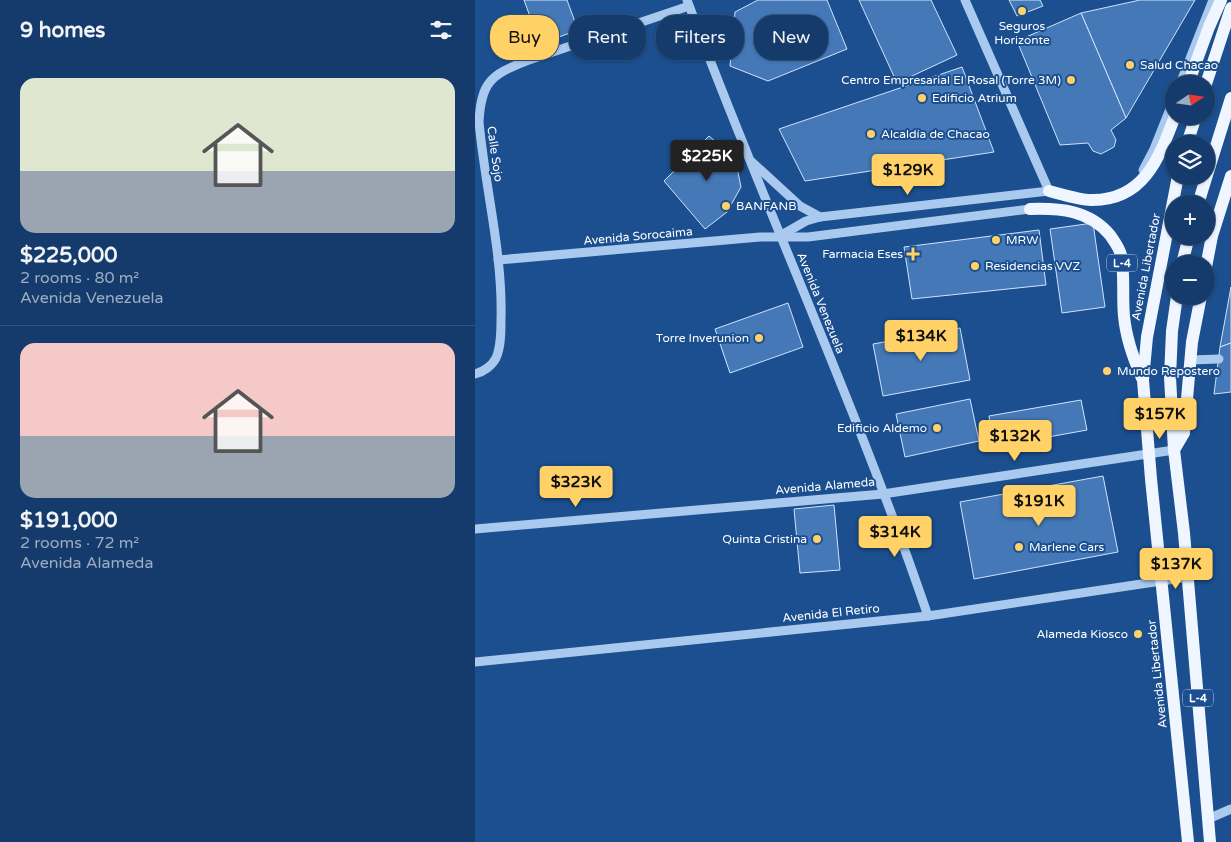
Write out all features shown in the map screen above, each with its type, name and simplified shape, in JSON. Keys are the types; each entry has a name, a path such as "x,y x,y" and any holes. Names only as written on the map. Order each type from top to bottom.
{"main road":[{"path":"1191,75 1221,0"},
{"path":"1209,75 1231,8"},
{"path":"1201,195 1231,98"},
{"path":"1049,191 1089,200 1111,198 1124,194 1134,188 1150,171 1162,149 1171,125"},
{"path":"1208,255 1212,236 1231,176"},
{"name":"Avenida Libertador","path":"1176,185 1147,337 1143,380 1188,842"},
{"name":"L-4","path":"1029,209 1056,208 1080,214 1099,223 1116,244 1121,253 1124,316 1129,344 1143,380"},
{"name":"L-4","path":"1176,305 1172,332 1170,377 1210,842"},
{"path":"1175,450 1184,432 1192,342 1199,305"}],"street":[{"path":"965,0 1049,191"},
{"path":"1184,75 1213,0"},
{"name":"Avenida Venezuela","path":"688,3 883,494 928,616"},
{"name":"Calle Sojo","path":"475,374 488,368 496,358 501,339 502,305 498,260 479,122 479,105 483,93 495,76 504,70 688,3"},
{"path":"1134,188 1154,149 1165,122"},
{"path":"751,161 800,206 820,217"},
{"name":"Avenida Sorocaima","path":"779,236 806,221 820,217 1049,191"},
{"name":"Avenida Sorocaima","path":"498,260 779,236 808,237 1029,209"},
{"path":"1191,360 1219,359"},
{"name":"Avenida Alameda","path":"475,529 883,494 1175,450"},
{"name":"Avenida El Retiro","path":"475,662 928,616 1188,577"},
{"path":"1208,819 1231,809"}],"building":[{"path":"524,0 567,0 572,15 569,15 569,33 559,37 559,15 529,15"},
{"path":"758,0 827,0 847,49 828,57 828,15 754,15 754,60 820,60 768,81 730,66 731,60 744,60 744,15 735,15 735,12"},
{"path":"859,0 931,0 957,55 897,83"},
{"name":"Seguros Horizonte","path":"1009,0 1040,0 1043,6 1017,16"},
{"name":"Salud Chacao","path":"1140,0 1195,0 1126,118 1081,13"},
{"name":"Centro Empresarial El Rosal (Torre 3M)","path":"1081,13 1126,118 1111,130 1116,140 1114,147 1101,154 1093,151 1088,143 1060,145 1017,41"},
{"name":"Edificio Atrium","path":"962,67 994,152 805,181 779,129"},
{"path":"709,136 735,158 741,187 727,212 705,229 664,181"},
{"path":"1093,223 1105,307 1062,313 1050,229"},
{"name":"Residencias VVZ","path":"1039,230 1046,285 912,299 904,247"},
{"path":"1231,287 1231,343 1220,347"},
{"name":"Torre Inverunion","path":"788,303 803,347 730,373 715,329"},
{"path":"960,328 970,380 883,396 873,344"},
{"path":"1231,343 1231,392 1214,394 1220,347"},
{"name":"Edificio Aldemo","path":"970,399 979,441 905,457 896,414"},
{"path":"1081,400 1087,430 993,447 989,416"},
{"path":"1103,476 1118,552 974,579 960,502"},
{"name":"Quinta Cristina","path":"834,505 840,570 800,573 794,509"}],"place":[{"name":"Seguros Horizonte","path":"1022,11"},
{"name":"Salud Chacao","path":"1130,65"},
{"name":"Centro Empresarial El Rosal (Torre 3M)","path":"1071,80"},
{"name":"Edificio Atrium","path":"922,98"},
{"name":"Alcaldía de Chacao","path":"871,134"},
{"name":"BANFANB","path":"726,206"},
{"name":"MRW","path":"996,240"},
{"name":"Farmacia Eses","path":"913,254"},
{"name":"Residencias VVZ","path":"975,266"},
{"name":"Torre Inverunion","path":"759,338"},
{"name":"Mundo Repostero","path":"1107,371"},
{"name":"Edificio Aldemo","path":"937,428"},
{"name":"Quinta Cristina","path":"817,539"},
{"name":"Marlene Cars","path":"1019,547"},
{"name":"Alameda Kiosco","path":"1138,634"}]}
